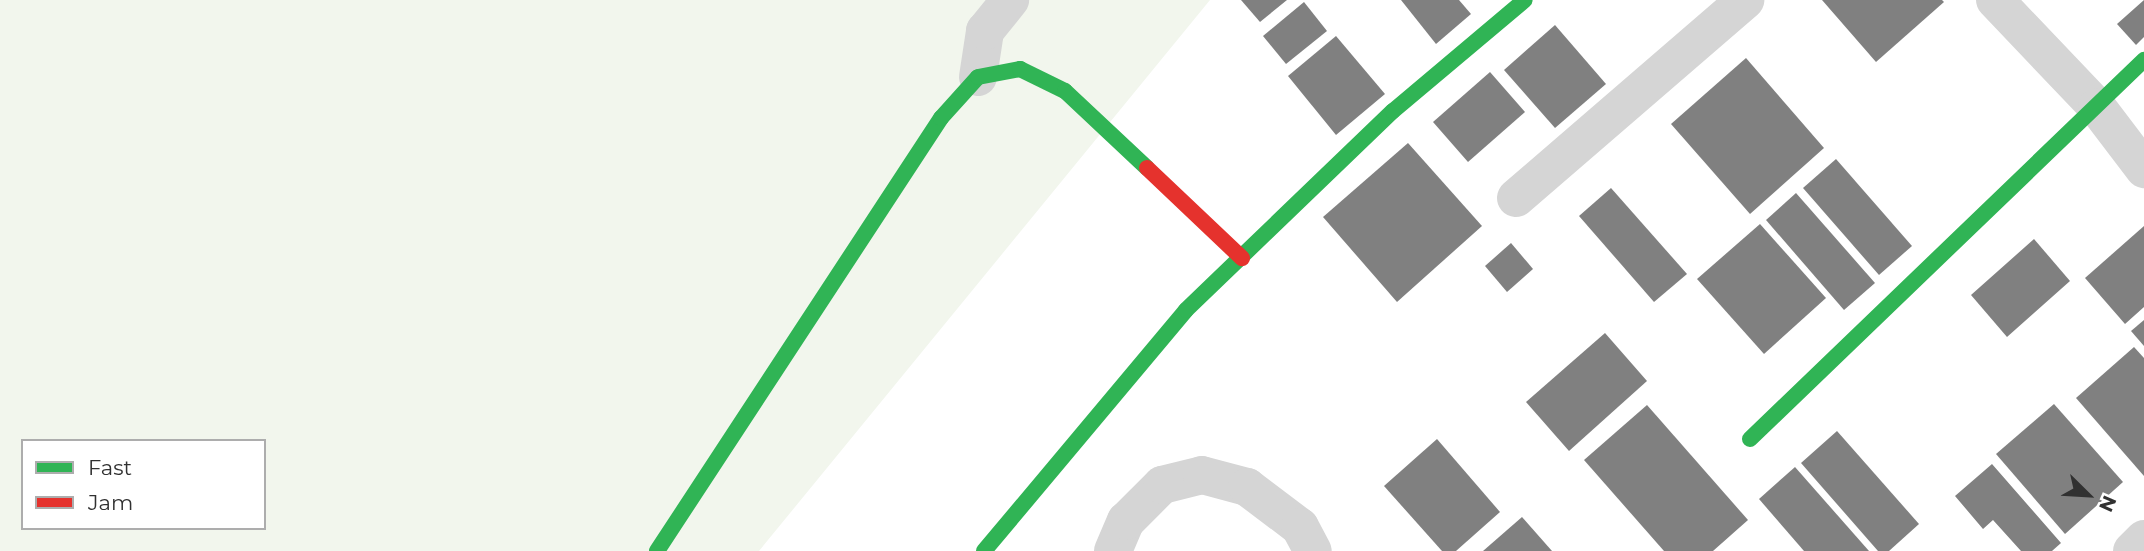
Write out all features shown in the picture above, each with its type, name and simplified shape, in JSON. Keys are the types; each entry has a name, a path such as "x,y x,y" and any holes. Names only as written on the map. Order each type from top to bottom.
{"street":[{"path":"657,551 941,118 978,77 985,31 1010,0"},
{"path":"984,551 1186,310 1393,111 1525,0"},
{"path":"1516,198 1745,0"},
{"path":"1995,0 2097,107 2144,169"},
{"path":"1750,439 2144,60"},
{"path":"978,77 1020,69 1065,91 1242,258"},
{"path":"1113,551 1126,521 1162,485 1202,475 1247,487 1300,527 1313,551"},
{"path":"2132,551 2144,539"}],"shaded area":[{"path":"0,0 1210,0 759,551 0,551"}],"building":[{"path":"1241,0 1287,0 1260,22"},
{"path":"1401,0 1459,0 1471,14 1436,44"},
{"path":"1822,0 1942,0 1944,2 1876,62"},
{"path":"2144,0 2144,37 2136,45 2117,24"},
{"path":"1304,2 1327,31 1286,64 1263,36"},
{"path":"1555,25 1606,84 1555,128 1504,70"},
{"path":"1336,36 1385,94 1336,135 1288,76"},
{"path":"1746,58 1824,148 1750,214 1671,124"},
{"path":"1490,72 1525,112 1468,162 1433,122"},
{"path":"1408,143 1482,226 1397,302 1323,217"},
{"path":"1836,159 1912,246 1879,275 1803,188"},
{"path":"1611,188 1687,274 1654,302 1579,216"},
{"path":"1796,193 1875,283 1844,310 1766,220"},
{"path":"1760,224 1826,298 1764,354 1697,279"},
{"path":"2144,226 2144,307 2125,324 2085,278"},
{"path":"2034,239 2070,281 2007,337 1971,295"},
{"path":"1511,243 1533,269 1507,292 1485,266"},
{"path":"2144,320 2144,346 2131,331"},
{"path":"1605,333 1647,381 1569,451 1526,402"},
{"path":"2134,347 2144,358 2144,476 2076,398"},
{"path":"2054,404 2123,482 2065,534 1996,454"},
{"path":"1647,405 1748,520 1713,551 1664,551 1584,460"},
{"path":"1837,431 1919,524 1889,551 1878,551 1801,463"},
{"path":"1437,439 1500,512 1456,551 1442,551 1384,486"},
{"path":"1992,464 2061,543 2052,551 2021,551 1993,520 1983,529 1955,496"},
{"path":"1795,467 1869,551 1804,551 1759,499"},
{"path":"1522,517 1552,551 1483,551"}],"traffic: fast":[{"path":"984,551 1186,310 1393,111 1525,0"},
{"path":"1750,439 2144,60"},
{"path":"657,551 941,118 978,77 1020,69 1065,91 1147,168"}],"traffic: jam":[{"path":"1147,168 1242,258"}]}
